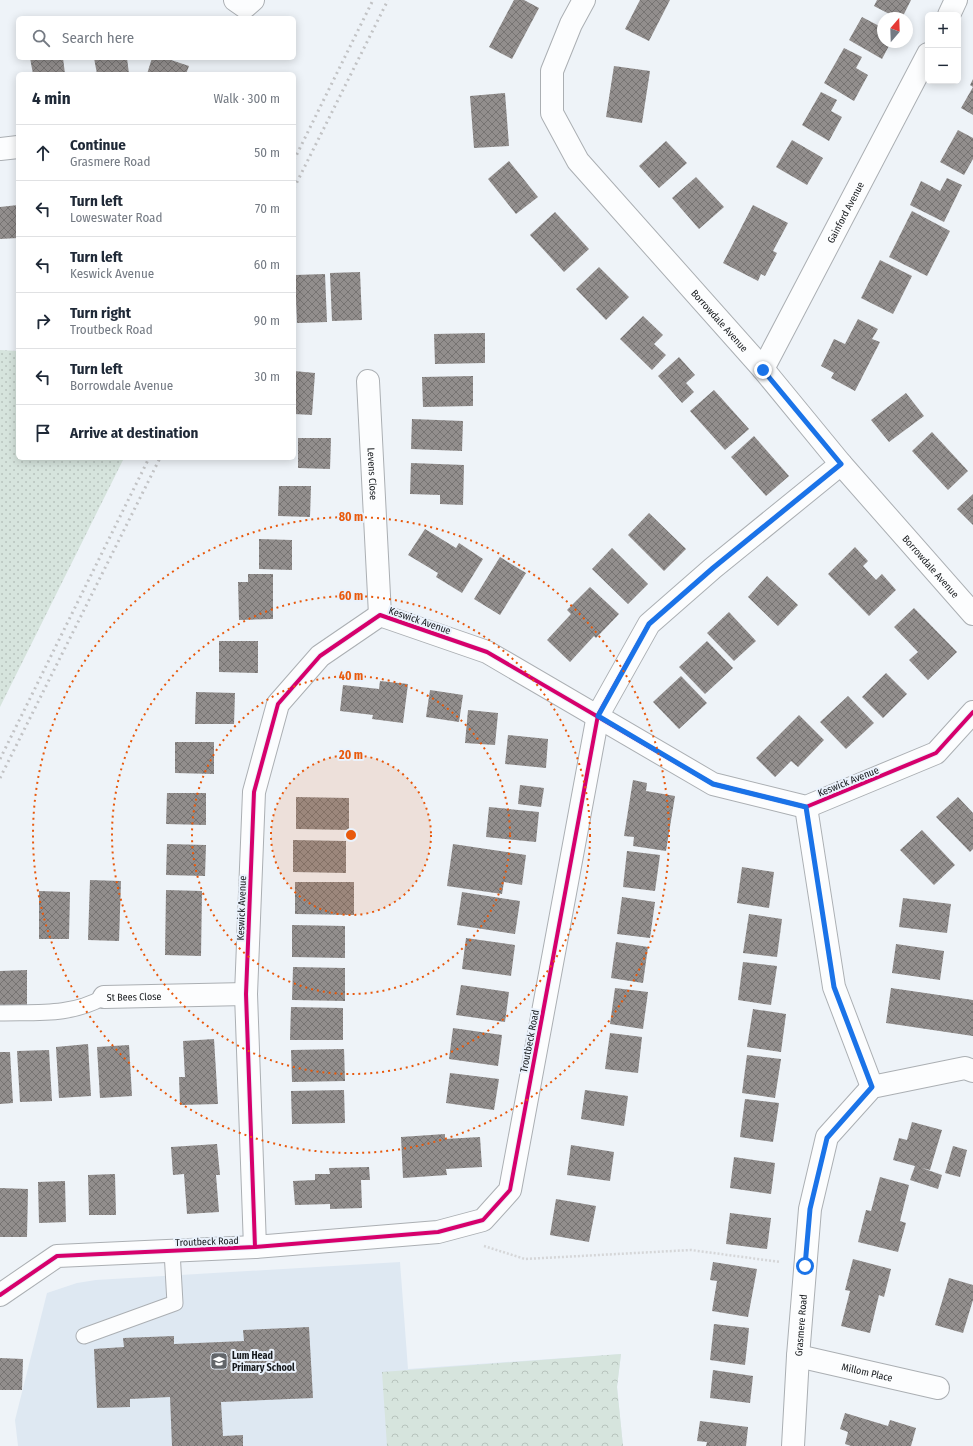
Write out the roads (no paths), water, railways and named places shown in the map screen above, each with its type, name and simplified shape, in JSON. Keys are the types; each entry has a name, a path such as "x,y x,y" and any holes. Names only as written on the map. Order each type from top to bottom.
{"street":[{"path":"235,0 244,7 253,0"},
{"name":"Borrowdale Avenue","path":"584,0 571,24 552,71 552,113 578,161 763,370 841,464 973,614"},
{"path":"950,12 956,0"},
{"name":"Gainford Avenue","path":"763,370 925,60"},
{"path":"0,149 16,147"},
{"name":"Levens Close","path":"368,381 380,615"},
{"name":"Troutbeck Road","path":"0,1295 57,1256 255,1247 438,1232 483,1220 510,1190 598,716 649,624 713,568 841,464"},
{"name":"Keswick Avenue","path":"255,1247 246,994 254,792 278,704 320,656 380,615 487,652 713,784 806,807 936,753 973,712"},
{"path":"806,807 834,987 872,1087 965,1068 973,1071"},
{"name":"St Bees Close","path":"104,997 246,994"},
{"name":"Grasmere Road","path":"793,1446 798,1356 810,1209 827,1138 872,1087"},
{"name":"Millom Place","path":"798,1356 938,1388"}],"lane":[{"name":"St Bees Close","path":"0,1013 61,1012 83,1008 104,997"},
{"path":"84,1336 175,1303 172,1251"}],"railway":[{"path":"296,156 373,0"},
{"path":"296,184 388,0"},
{"path":"0,759 148,460"},
{"path":"0,778 159,460"}],"place":[{"name":"Lum Head Primary School","path":"219,1361"}]}
